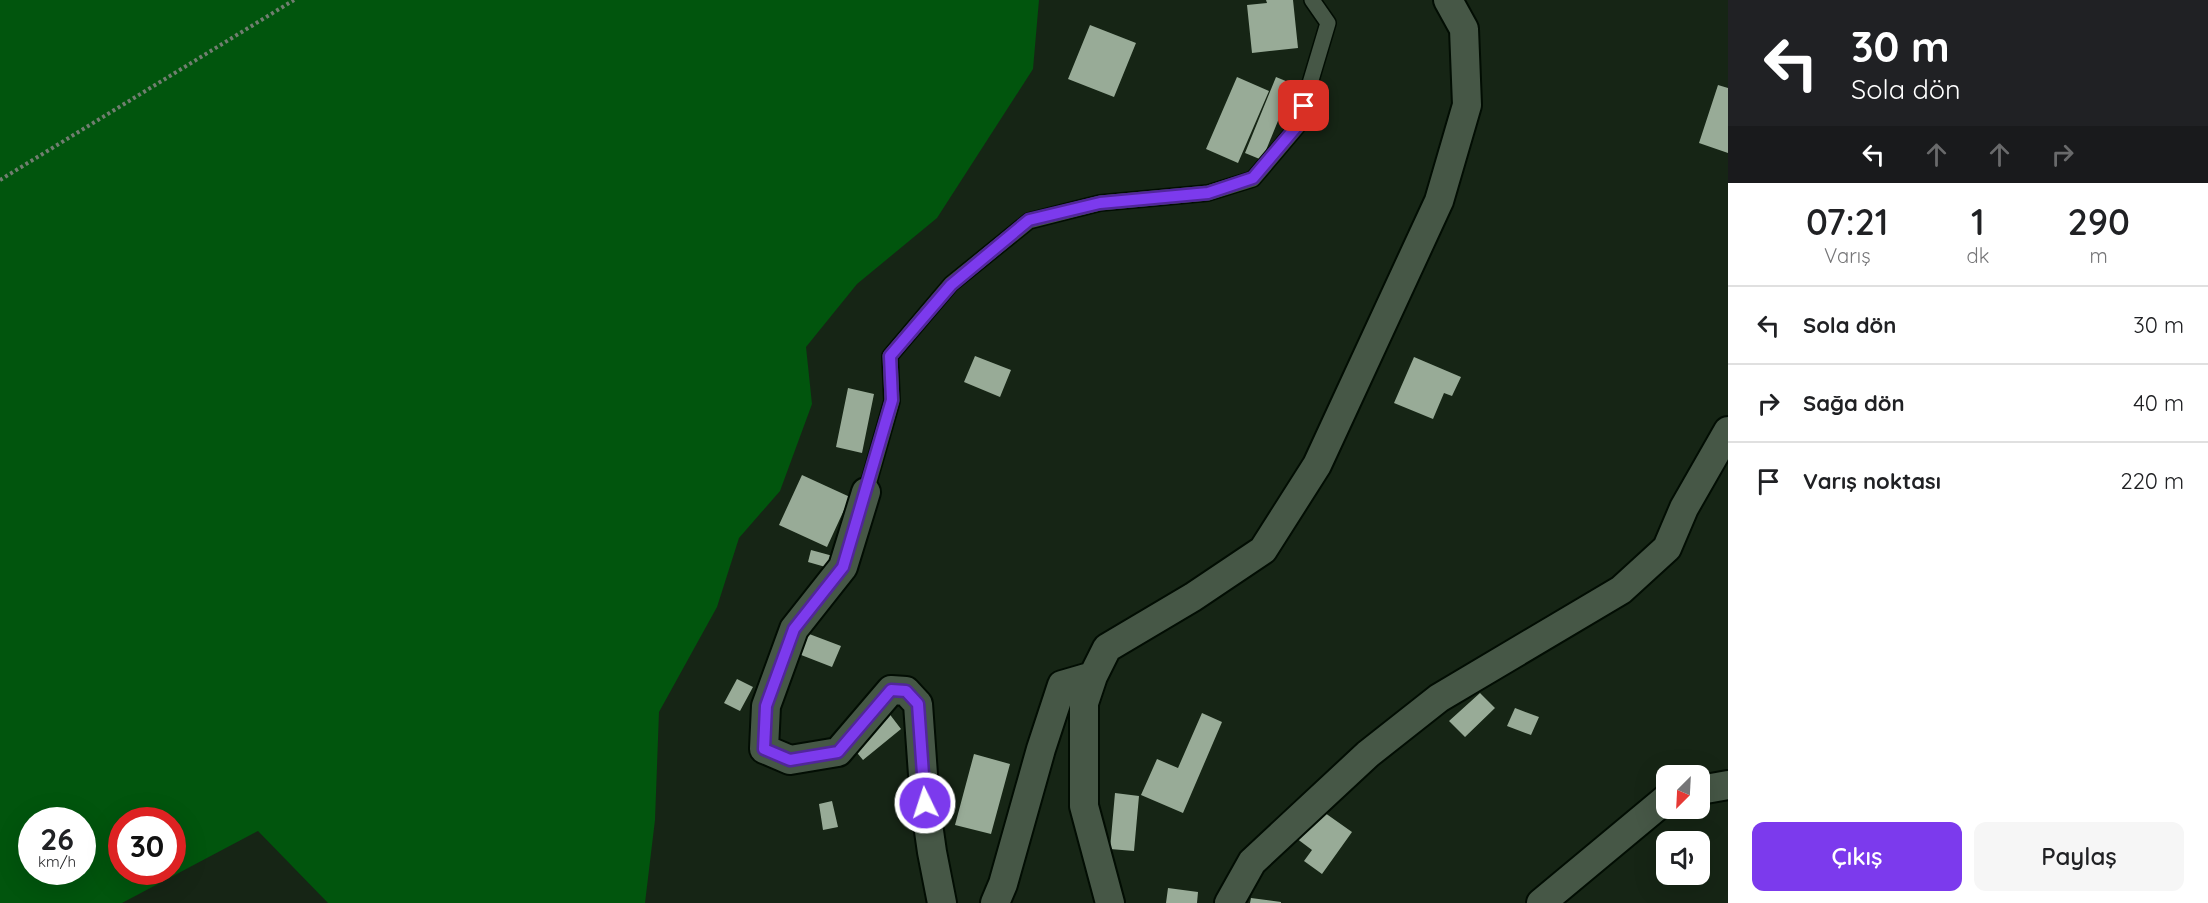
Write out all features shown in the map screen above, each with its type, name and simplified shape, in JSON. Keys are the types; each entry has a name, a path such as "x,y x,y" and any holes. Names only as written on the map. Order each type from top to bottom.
{"street":[{"path":"1110,903 1084,806 1084,703 1093,676 1107,648 1193,597 1263,550 1317,465 1439,201 1464,116 1467,105 1464,28 1448,0"},
{"path":"1229,903 1252,862 1368,754 1439,698 1621,590 1667,548 1684,508 1728,431"},
{"path":"866,492 843,567 794,629 766,706 764,749 790,760 838,752 891,690 906,691 918,704 927,812 942,903"},
{"path":"995,903 1003,884 1062,685 1093,676"},
{"path":"1710,788 1728,785"},
{"path":"1541,903 1656,807"}],"lane":[{"path":"866,492 892,400 890,356 951,285 1029,220 1100,203 1208,193 1253,178 1297,126 1328,23 1312,0"}],"path":[{"path":"0,180 294,0"}],"green space":[{"path":"0,0 1039,0 1033,69 937,218 857,284 806,347 812,404 780,491 739,538 717,607 659,712 655,820 645,903 328,903 258,831 186,869 186,807 108,807 108,885 156,885 122,903 0,903"}],"building":[{"path":"1266,0 1293,0 1298,48 1252,53 1247,5 1267,3"},
{"path":"1090,25 1136,43 1114,97 1068,79"},
{"path":"1237,77 1269,91 1238,163 1206,149"},
{"path":"1276,77 1293,84 1262,160 1245,153"},
{"path":"1718,85 1728,88 1728,153 1699,143"},
{"path":"975,356 1011,370 1000,397 964,382"},
{"path":"1414,357 1461,377 1452,396 1444,393 1433,419 1394,403"},
{"path":"848,388 874,394 862,453 836,447"},
{"path":"802,475 850,497 827,547 779,525"},
{"path":"811,550 833,556 829,568 808,562"},
{"path":"804,632 841,646 832,667 796,653"},
{"path":"737,679 753,687 740,711 724,703"},
{"path":"1480,693 1495,708 1465,737 1449,721"},
{"path":"1515,708 1539,717 1531,735 1507,726"},
{"path":"888,712 901,729 863,760 849,743"},
{"path":"1202,713 1222,722 1183,813 1141,795 1157,759 1178,768"},
{"path":"974,754 1010,764 991,834 955,825"},
{"path":"1115,793 1139,796 1134,851 1110,849"},
{"path":"832,801 838,827 823,830 819,804"},
{"path":"1318,808 1352,832 1322,874 1304,861 1312,850 1296,838"},
{"path":"1168,888 1198,892 1197,903 1166,903"},
{"path":"1251,898 1281,902 1281,903 1250,903"}],"route":[{"path":"925,803 918,704 906,691 891,690 838,752 790,760 764,749 766,706 794,629 843,567 892,400 890,356 951,285 1029,220 1100,203 1208,193 1253,178 1297,126 1304,106"}]}
